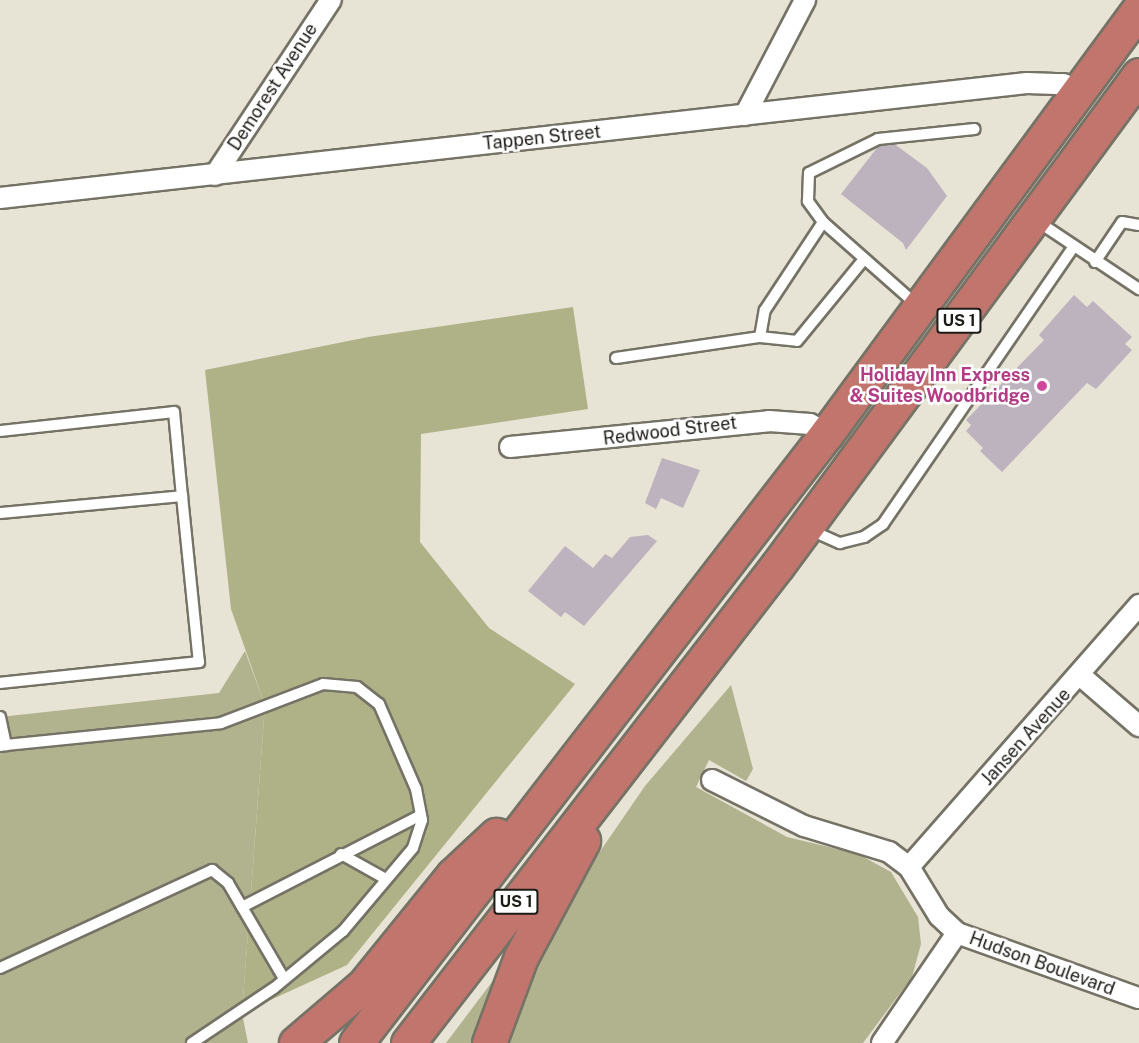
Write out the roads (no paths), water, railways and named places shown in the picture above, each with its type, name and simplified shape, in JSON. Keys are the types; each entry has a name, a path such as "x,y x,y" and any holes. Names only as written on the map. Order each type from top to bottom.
{"highway":[{"name":"US 1","path":"356,1043 827,433 1082,91 1139,9"},
{"name":"US 1","path":"408,1043 805,528 1139,75"},
{"path":"489,1043 531,935 625,762"},
{"path":"296,1043 364,985 453,875 559,778"}],"street":[{"name":"Demorest Avenue","path":"215,175 331,0"},
{"path":"745,115 805,0"},
{"name":"Tappen Street","path":"0,198 1038,82 1082,91"},
{"name":"Redwood Street","path":"510,447 755,422 798,422 827,433"},
{"name":"Jansen Avenue","path":"909,867 1081,675 1139,604"},
{"path":"1081,675 1139,726"},
{"name":"Hudson Boulevard","path":"712,780 804,826 868,842 909,867 939,916 957,933 1139,998"},
{"path":"882,1043 957,933"}],"lane":[{"path":"919,308 823,222 808,201 809,173 878,139 974,129"},
{"path":"1034,219 1073,248 1139,289"},
{"path":"760,337 765,310 823,222"},
{"path":"1095,261 1122,222 1139,225"},
{"path":"805,528 840,543 864,537 883,524 1073,248"},
{"path":"616,358 760,337 797,341 864,259"},
{"path":"0,431 174,412 199,662 0,683"},
{"path":"0,513 182,496"},
{"path":"0,717 3,746 221,723 323,684 357,687 379,704 416,789 421,815 412,848 343,931 284,980 192,1043"},
{"path":"242,907 341,854 421,815"},
{"path":"341,854 386,879"},
{"path":"0,968 212,870 242,907 284,980"}],"place":[{"name":"Holiday Inn Express & Suites Woodbridge","path":"1042,386"}]}
